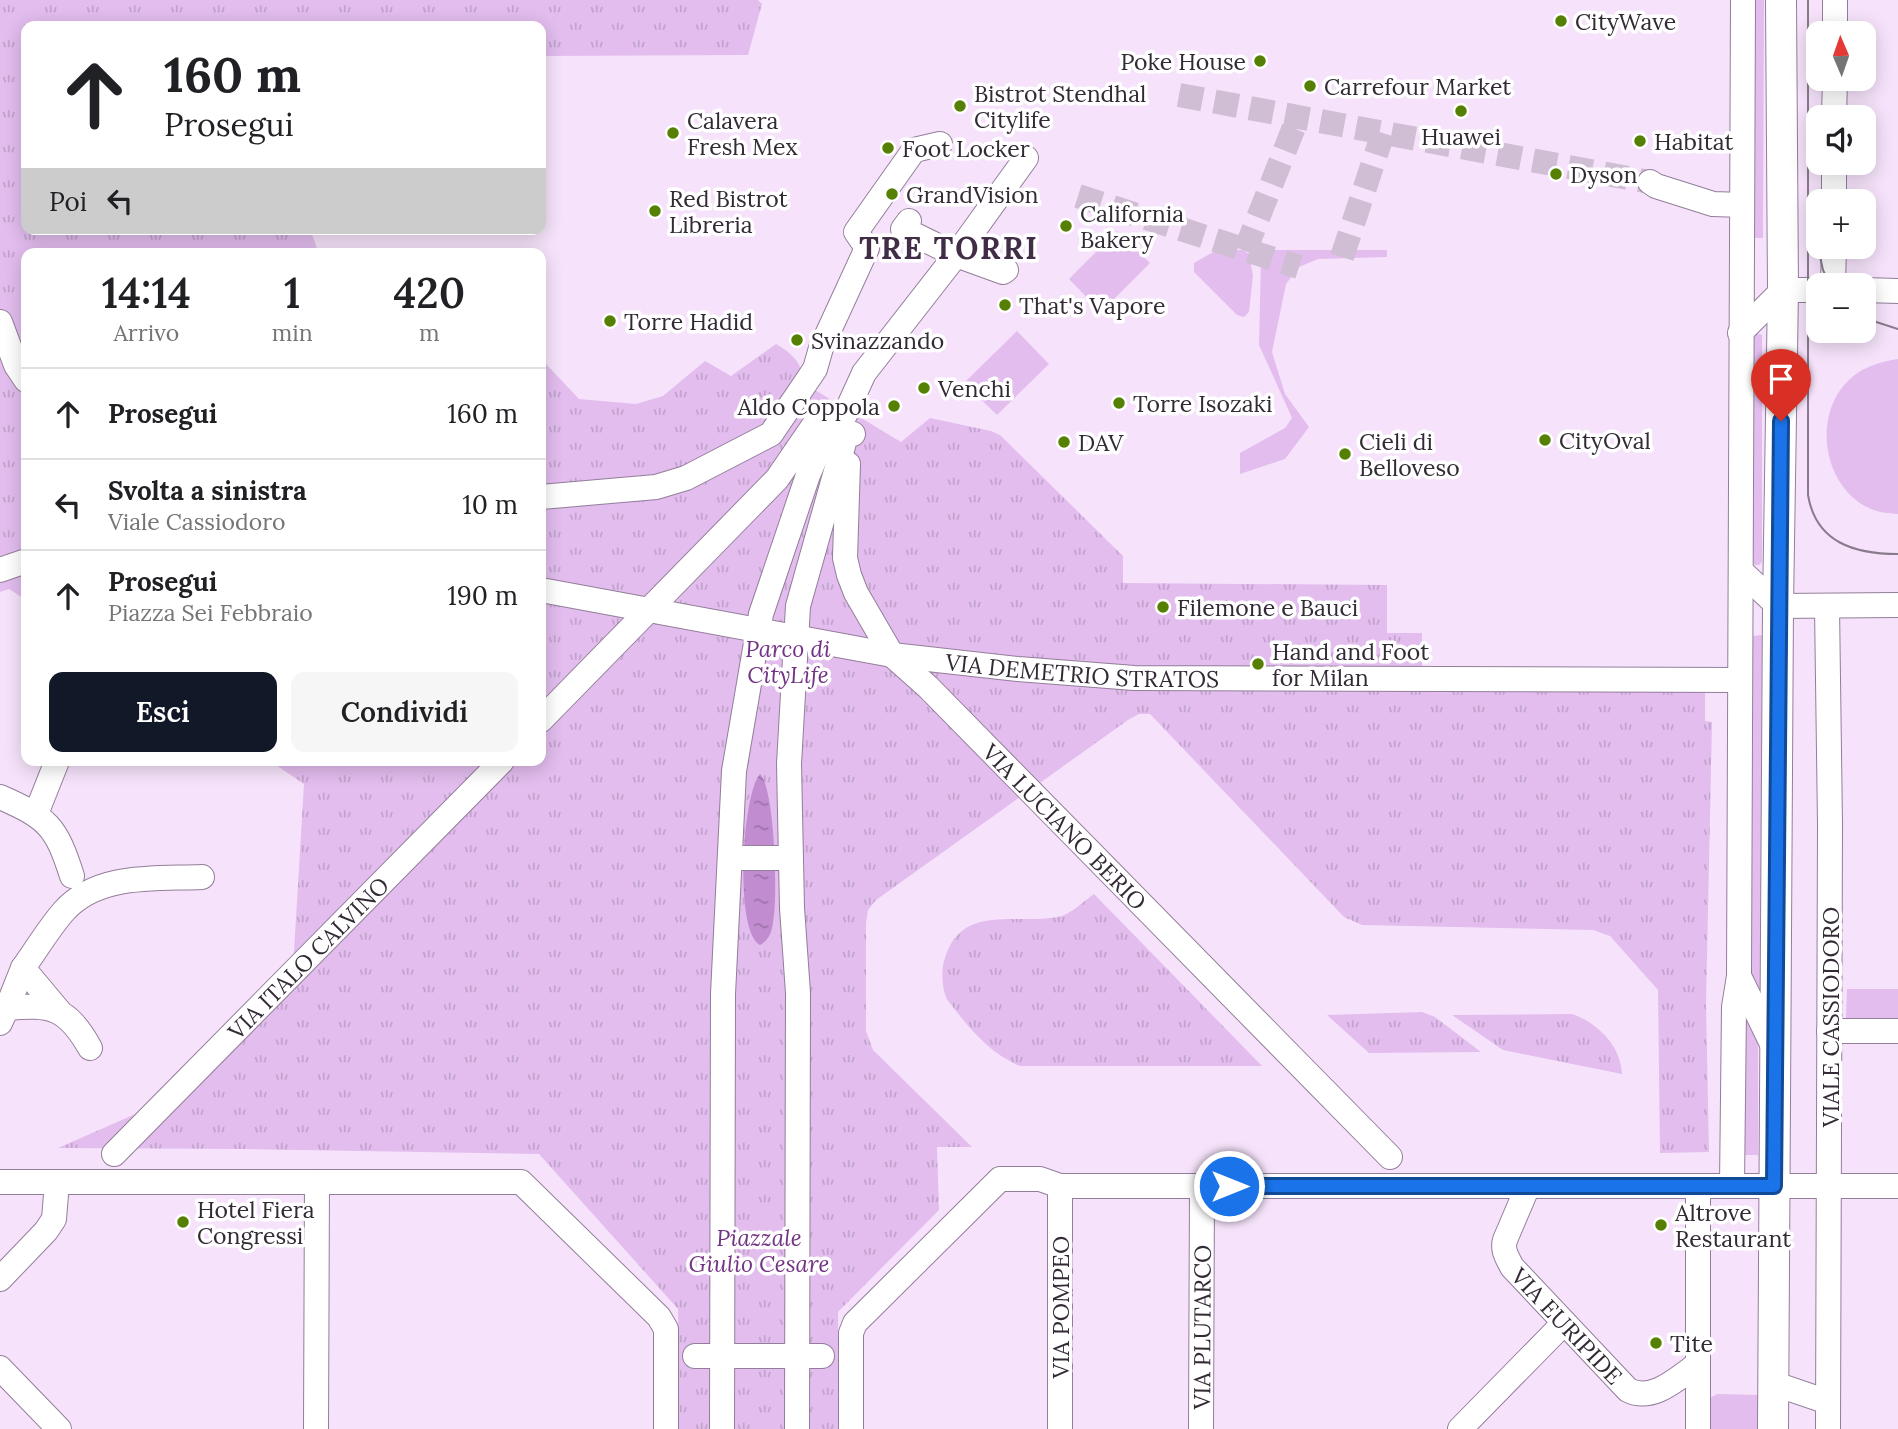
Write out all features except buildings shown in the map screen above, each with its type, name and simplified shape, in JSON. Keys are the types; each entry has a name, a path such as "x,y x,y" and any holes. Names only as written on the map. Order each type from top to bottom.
{"main road":[{"path":"1773,1429 1778,606 1783,290 1781,0"}],"street":[{"path":"1732,1186 1734,1007 1739,976 1738,655 1741,571 1743,0"},
{"path":"1835,0 1835,21"},
{"path":"546,497 656,487 686,478 771,434 815,369 821,348 867,248 856,232 914,150 940,144"},
{"path":"796,1429 798,1007 783,858 801,638 798,606 840,434 863,373 956,255 1026,158"},
{"path":"1650,183 1713,204 1742,205"},
{"path":"909,221 903,229 956,255 1003,272 1006,270"},
{"path":"1740,333 1783,290 1806,290"},
{"path":"1876,290 1898,291"},
{"path":"0,322 21,372"},
{"path":"546,715 777,479 816,422 840,434"},
{"path":"722,1429 723,994 737,858 734,771 752,628 761,614 808,475 840,434"},
{"name":"VIA LUCIANO BERIO","path":"840,434 845,558 856,593 892,655 928,687 1390,1157"},
{"path":"0,570 21,563"},
{"path":"1741,571 1778,606 1898,605"},
{"path":"546,591 752,628"},
{"name":"VIALE CASSIODORO","path":"1827,606 1830,825 1828,1429"},
{"name":"VIA DEMETRIO STRATOS","path":"752,628 892,655 1017,669 1152,679 1738,680"},
{"path":"36,814 55,766"},
{"name":"VIA ITALO CALVINO","path":"114,1154 497,766"},
{"path":"0,797 36,814 51,827 82,882"},
{"path":"737,858 783,858"},
{"path":"82,882 202,877"},
{"path":"4,1016 23,968 82,882"},
{"path":"23,968 82,1034 90,1048"},
{"path":"1739,976 1775,1050"},
{"path":"4,1016 37,1006 59,1011"},
{"path":"1829,1031 1898,1031"},
{"path":"851,1429 851,1333 855,1323 1000,1179 1040,1179 1060,1186 1898,1186"},
{"path":"0,1182 521,1182 666,1329 666,1429"},
{"path":"0,1279 54,1219 57,1182"},
{"path":"316,1429 317,1182"},
{"name":"VIA POMPEO","path":"1060,1186 1060,1429"},
{"name":"VIA PLUTARCO","path":"1201,1429 1202,1186"},
{"name":"VIA EURIPIDE","path":"1528,1186 1503,1247 1512,1267 1564,1323 1635,1394 1655,1393 1698,1364"},
{"path":"1698,1186 1698,1429"},
{"path":"1460,1429 1564,1323"},
{"path":"695,1356 822,1356"},
{"path":"0,1368 59,1429"},
{"path":"1772,1383 1828,1402"}],"green space":[{"path":"0,0 758,0 762,4 748,55 546,56 546,21 21,21 21,235 312,235 317,248 21,248 21,597 9,589 0,592"},
{"path":"1755,0 1764,0 1763,238 1753,238"},
{"path":"1117,231 1150,263 1101,312 1069,279"},
{"path":"1243,250 1249,254 1253,276 1249,312 1244,317 1237,315 1194,272 1194,263 1215,251"},
{"path":"1264,250 1387,250 1387,257 1318,259 1299,267 1286,284 1272,352 1285,394 1309,427 1285,459 1240,474 1240,453 1285,428 1292,418 1259,345 1261,259"},
{"path":"1017,331 1049,364 997,415 964,383"},
{"path":"1753,335 1762,335 1762,562 1759,565 1752,562"},
{"name":"Parco di CityLife","path":"776,344 799,365 802,375 800,381 901,442 930,418 1000,435 1123,556 1123,583 1387,585 1387,633 1422,633 1422,667 1705,671 1705,721 1712,722 1706,1005 1709,1152 1660,1153 1658,990 1610,936 1593,930 1362,925 1344,917 1150,714 1139,714 1128,720 876,900 868,910 866,1031 873,1050 972,1147 937,1147 939,1210 838,1312 838,1363 846,1363 846,1429 674,1429 674,1368 679,1367 678,1309 539,1154 58,1148 149,1108 293,968 304,784 277,766 546,766 546,363 579,399 636,404 663,396 705,361 731,376"},
{"path":"1898,359 1898,514 1871,509 1855,499 1843,486 1828,453 1827,435 1829,416 1835,399 1845,384 1869,367"},
{"path":"1762,635 1761,1003 1751,977 1752,636"},
{"path":"1094,894 1262,1066 1020,1066 980,1039 945,994 943,965 952,943 962,931 990,920 1063,916"},
{"path":"1847,989 1898,989 1898,1018 1846,1018"},
{"path":"1743,1009 1758,1039 1758,1155 1743,1155"},
{"path":"1422,1012 1435,1017 1481,1052 1369,1053 1327,1015"},
{"path":"1572,1014 1591,1023 1613,1045 1622,1074 1503,1050 1452,1015"},
{"path":"1717,1394 1759,1395 1759,1429 1706,1429 1710,1398"}],"water":[{"path":"760,774 765,783 772,821 775,891 772,929 768,938 760,945 752,935 747,916 744,862 749,807"}],"tunnel":[{"path":"1179,95 1650,182"},
{"path":"1245,251 1298,117"},
{"path":"1342,257 1383,133"},
{"path":"1078,196 1299,267"}],"tram line":[{"path":"1808,0 1808,495 1812,511 1829,535 1867,552 1898,554"},
{"path":"1821,259 1824,273"},
{"path":"1876,322 1898,329"}],"place":[{"name":"CityWave","path":"1561,21"},
{"name":"Poke House","path":"1260,61"},
{"name":"Carrefour Market","path":"1310,86"},
{"name":"Bistrot Stendhal Citylife","path":"960,106"},
{"name":"Huawei","path":"1461,111"},
{"name":"Calavera Fresh Mex","path":"673,133"},
{"name":"Habitat","path":"1640,141"},
{"name":"Foot Locker","path":"888,148"},
{"name":"Dyson","path":"1556,174"},
{"name":"GrandVision","path":"892,194"},
{"name":"Red Bistrot Libreria","path":"655,211"},
{"name":"California Bakery","path":"1066,226"},
{"name":"That's Vapore","path":"1005,305"},
{"name":"Torre Hadid","path":"610,321"},
{"name":"Svinazzando","path":"797,340"},
{"name":"Venchi","path":"924,388"},
{"name":"Torre Isozaki","path":"1119,403"},
{"name":"Aldo Coppola","path":"894,406"},
{"name":"CityOval","path":"1545,440"},
{"name":"DAV","path":"1064,442"},
{"name":"Cieli di Belloveso","path":"1345,454"},
{"name":"Filemone e Bauci","path":"1163,607"},
{"name":"Hand and Foot for Milan","path":"1258,664"},
{"name":"Hotel Fiera Congressi","path":"183,1222"},
{"name":"Altrove Restaurant","path":"1661,1225"},
{"name":"Tite","path":"1656,1343"}],"district":[{"name":"TRE TORRI","path":"949,248"}],"route":[{"path":"1229,1186 1774,1186 1777,624 1781,421"}],"park label":[{"name":"Piazzale Giulio Cesare","path":"759,1250"}]}
